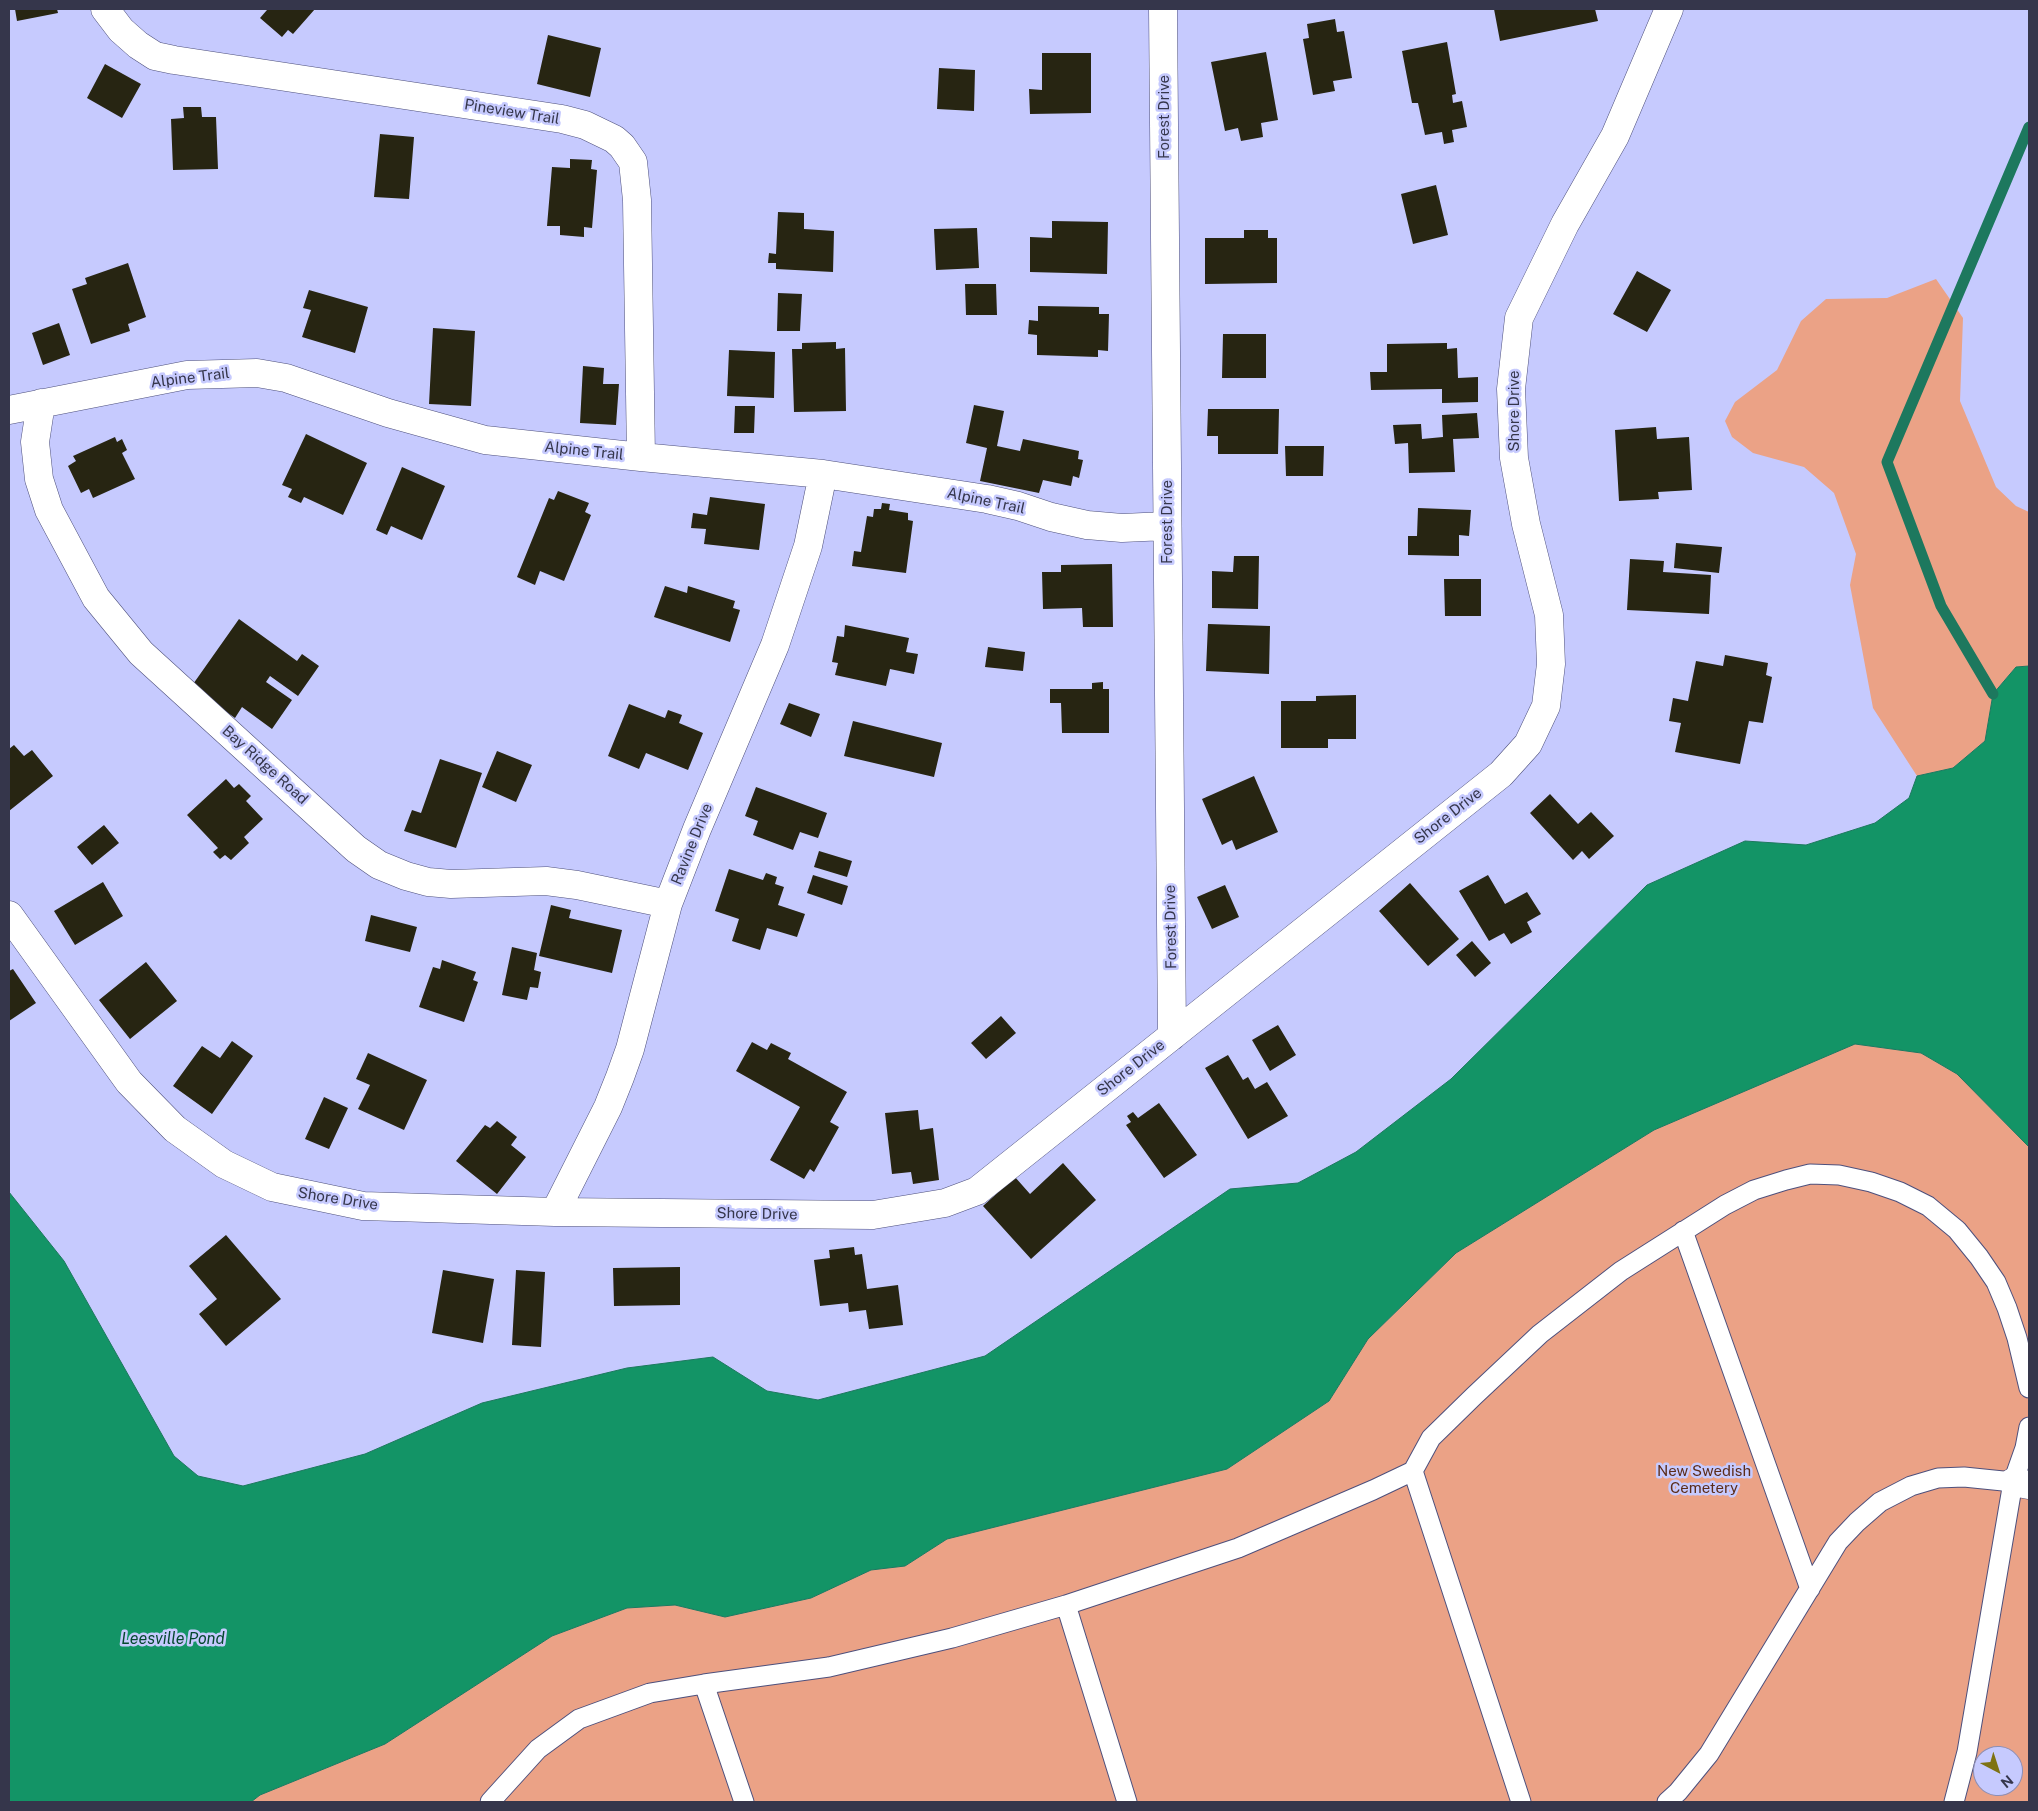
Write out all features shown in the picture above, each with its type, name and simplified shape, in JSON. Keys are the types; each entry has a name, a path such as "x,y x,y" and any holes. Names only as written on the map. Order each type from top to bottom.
{"street":[{"name":"Pineview Trail","path":"105,9 121,30 138,45 155,56 562,119 585,125 614,139 622,146 633,162 637,200 640,457"},
{"name":"Forest Drive","path":"1163,9 1166,526 1172,1036"},
{"name":"Shore Drive","path":"9,915 129,1082 175,1129 224,1164 272,1188 363,1206 556,1212 872,1215 945,1203 977,1191 1501,774 1528,744 1546,706 1550,664 1550,615 1526,524 1514,458 1511,389 1519,318 1565,224 1615,136 1669,9"},
{"name":"Alpine Trail","path":"9,410 187,375 257,373 286,378 388,413 485,440 823,474 987,498 1018,506 1051,518 1087,525 1122,528 1166,526"},
{"name":"Bay Ridge Road","path":"41,403 35,442 39,479 49,510 101,604 141,653 356,848 379,865 406,876 428,882 451,884 546,881 577,885 668,904"},
{"name":"Ravine Drive","path":"556,1212 608,1107 620,1078 630,1049 668,904 697,829 775,645 808,546 823,474"}],"lane":[{"path":"490,1802 538,1749 579,1720 650,1693 829,1667 952,1638 1066,1605 1238,1548 1413,1471 1431,1438 1540,1334 1622,1271 1683,1230 1754,1190 1810,1174 1839,1175 1871,1182 1900,1192 1928,1206 1957,1230 1996,1282 2017,1338 2029,1388"},
{"path":"1683,1230 1810,1589"},
{"path":"1954,1802 1968,1752 2021,1483 2029,1427"},
{"path":"1413,1471 1521,1802"},
{"path":"1667,1802 1678,1792 1709,1754 1838,1542 1857,1522 1880,1502 1911,1486 1938,1478 1964,1477 2021,1483"},
{"path":"1066,1605 1127,1802"},
{"path":"704,1684 744,1802"}],"green space":[{"path":"1936,279 1963,318 1960,401 1996,487 2016,506 2029,512 2029,666 2016,667 1993,694 1985,741 1953,768 1917,776 1873,708 1850,585 1856,554 1834,493 1804,467 1753,453 1732,437 1725,421 1735,402 1777,370 1801,321 1826,299 1887,298"},
{"name":"New Swedish Cemetery","path":"1855,1044 1921,1053 1957,1074 2029,1147 2029,1802 251,1802 260,1795 385,1744 552,1636 627,1608 675,1605 725,1617 811,1598 871,1570 905,1566 947,1539 1227,1469 1329,1401 1368,1339 1456,1253 1654,1130"}],"water":[{"name":"Leesville Pond","path":"2029,666 2029,1147 1957,1074 1921,1053 1855,1044 1654,1130 1456,1253 1368,1339 1329,1401 1227,1469 947,1539 905,1566 871,1570 811,1598 725,1617 675,1605 627,1608 552,1636 385,1744 260,1795 251,1802 9,1802 9,1192 64,1261 174,1456 198,1476 243,1486 365,1454 482,1403 627,1368 713,1357 767,1391 818,1400 985,1356 1230,1189 1298,1183 1356,1152 1451,1079 1647,885 1745,841 1806,845 1875,823 1909,798 1917,776 1953,768 1985,741 1993,694 2016,667"}],"building":[{"path":"15,9 57,9 58,13 17,21"},
{"path":"265,9 315,9 293,34 288,30 282,37 260,18 267,10"},
{"path":"1494,9 1595,9 1598,21 1500,41"},
{"path":"1335,19 1337,32 1344,31 1352,78 1333,81 1335,91 1313,95 1303,39 1309,38 1307,24"},
{"path":"548,35 601,48 590,97 537,84"},
{"path":"1447,42 1456,94 1452,95 1453,103 1462,101 1467,127 1452,130 1454,142 1444,144 1442,132 1425,135 1418,103 1412,103 1402,51"},
{"path":"1266,52 1278,120 1261,123 1263,137 1241,141 1238,128 1225,131 1211,62"},
{"path":"1042,53 1091,53 1091,113 1030,114 1029,89 1042,90"},
{"path":"105,64 141,84 122,118 87,98"},
{"path":"939,68 975,70 974,111 937,109"},
{"path":"183,107 201,107 202,117 216,117 218,169 173,170 171,119 184,118"},
{"path":"380,134 414,137 409,199 374,197"},
{"path":"570,159 592,160 591,169 597,170 592,228 584,227 584,237 560,235 560,226 547,226 552,167 570,168"},
{"path":"1436,185 1448,235 1413,244 1401,194"},
{"path":"778,212 804,213 804,229 834,231 833,272 776,269 776,263 768,263 769,253 776,254"},
{"path":"1052,221 1108,222 1107,274 1030,272 1030,237 1052,238"},
{"path":"977,228 979,268 936,270 934,229"},
{"path":"1244,230 1268,230 1268,238 1277,238 1277,283 1205,284 1205,238 1244,238"},
{"path":"128,263 146,317 128,324 130,331 91,344 72,289 87,284 85,278"},
{"path":"1637,271 1671,290 1647,332 1613,314"},
{"path":"965,284 996,284 997,315 966,315"},
{"path":"309,290 368,307 355,353 302,337 311,310 303,308"},
{"path":"778,293 802,294 800,331 777,331"},
{"path":"1038,306 1099,307 1099,314 1109,314 1108,351 1098,350 1098,357 1037,355 1037,335 1028,334 1029,320 1038,321"},
{"path":"59,323 70,355 43,365 32,333"},
{"path":"433,328 475,331 471,406 429,404"},
{"path":"1223,334 1266,334 1266,378 1222,378"},
{"path":"836,342 836,349 845,348 846,411 794,412 792,349 802,349 802,343"},
{"path":"1447,343 1447,349 1457,348 1458,378 1478,377 1478,402 1442,403 1442,389 1371,390 1370,372 1387,372 1387,344"},
{"path":"729,350 775,352 774,398 727,396"},
{"path":"583,366 604,368 603,384 619,384 616,425 580,423"},
{"path":"974,405 1004,411 997,446 1020,451 1023,439 1079,451 1078,459 1083,460 1079,478 1073,476 1071,486 1043,480 1039,493 980,481 987,448 966,443"},
{"path":"735,406 755,406 754,433 734,433"},
{"path":"1208,409 1279,409 1278,454 1218,454 1218,436 1207,436"},
{"path":"1477,413 1479,438 1453,439 1455,472 1409,473 1408,443 1395,444 1393,425 1421,424 1422,439 1443,437 1442,415"},
{"path":"1656,427 1657,439 1689,437 1692,490 1658,492 1659,499 1619,501 1615,430"},
{"path":"306,434 367,463 343,515 304,497 301,503 288,497 292,489 282,485"},
{"path":"115,437 117,442 122,439 127,450 122,453 135,479 93,498 89,489 81,493 68,466 76,461 73,456"},
{"path":"1285,446 1324,446 1323,476 1286,476"},
{"path":"402,467 445,486 422,540 391,526 387,535 376,530"},
{"path":"558,491 589,503 585,512 591,515 564,581 540,571 535,585 517,577 549,498 554,500"},
{"path":"710,497 765,504 759,550 704,544 706,529 691,528 693,513 707,515"},
{"path":"882,503 890,504 889,510 908,513 908,520 913,521 906,573 852,566 854,551 861,552 867,516 873,517 874,509 881,509"},
{"path":"1418,508 1471,510 1469,536 1459,535 1459,556 1408,555 1408,536 1417,536"},
{"path":"1676,543 1722,547 1719,573 1674,568"},
{"path":"1234,556 1259,556 1258,609 1212,608 1212,571 1233,572"},
{"path":"1630,559 1664,561 1663,572 1711,575 1709,614 1627,610"},
{"path":"1112,564 1113,627 1083,627 1082,608 1043,609 1042,572 1061,572 1061,565"},
{"path":"1444,579 1481,579 1481,616 1445,616"},
{"path":"665,586 687,593 688,586 735,601 733,608 740,610 730,642 654,617"},
{"path":"239,619 297,661 302,654 319,666 298,696 270,676 266,682 292,700 272,729 242,707 235,718 191,687"},
{"path":"1208,624 1270,626 1269,674 1206,671"},
{"path":"845,625 909,638 906,652 918,654 914,674 890,669 886,686 835,675 838,663 832,662 837,636 844,637"},
{"path":"988,647 1025,652 1023,671 985,667"},
{"path":"1725,655 1768,663 1766,675 1772,677 1763,723 1749,721 1740,764 1675,752 1681,723 1669,721 1673,698 1688,701 1696,661 1723,666"},
{"path":"1103,682 1103,689 1109,689 1109,733 1062,733 1061,703 1050,703 1050,689 1092,689 1092,683"},
{"path":"1356,695 1356,739 1328,739 1328,748 1281,748 1281,701 1316,701 1316,696"},
{"path":"789,703 820,714 811,737 780,724"},
{"path":"629,704 665,718 668,710 682,715 679,723 703,733 688,770 646,753 639,769 608,756"},
{"path":"853,721 942,743 934,777 844,756"},
{"path":"14,745 24,756 32,750 53,776 9,811 9,749"},
{"path":"497,751 532,765 516,802 482,787"},
{"path":"440,759 482,773 456,848 404,831 412,810 421,813"},
{"path":"1254,776 1278,832 1236,850 1232,840 1222,845 1202,799"},
{"path":"226,779 234,788 239,784 251,796 246,801 263,819 244,837 249,843 231,860 225,855 220,859 213,852 218,848 187,815"},
{"path":"756,787 827,813 818,838 800,832 793,850 753,835 758,821 745,816"},
{"path":"1550,794 1578,824 1591,812 1614,836 1589,859 1582,851 1573,860 1530,813"},
{"path":"104,825 119,843 92,865 77,847"},
{"path":"819,851 852,861 847,877 814,867"},
{"path":"729,869 763,880 766,873 777,877 775,884 784,887 778,905 805,914 797,937 767,928 760,950 732,941 739,919 715,911"},
{"path":"813,875 848,886 842,905 807,893"},
{"path":"1488,875 1505,904 1527,892 1541,914 1527,922 1532,932 1511,944 1504,933 1489,941 1459,891"},
{"path":"103,882 123,916 75,945 54,911"},
{"path":"1410,883 1459,939 1428,966 1379,911"},
{"path":"1225,885 1239,917 1212,929 1197,897"},
{"path":"551,905 571,910 569,918 622,930 612,973 539,956"},
{"path":"371,915 417,927 410,952 365,941"},
{"path":"1472,941 1491,963 1475,977 1456,955"},
{"path":"512,947 537,953 534,970 541,972 538,988 530,987 527,1000 502,995"},
{"path":"442,960 476,972 473,980 478,982 464,1022 419,1007 433,967 440,969"},
{"path":"146,962 177,1001 130,1039 99,1000"},
{"path":"13,969 36,1003 9,1021 9,971"},
{"path":"1001,1016 1016,1033 986,1059 971,1043"},
{"path":"1278,1025 1296,1055 1270,1071 1252,1040"},
{"path":"232,1041 253,1056 212,1114 173,1086 202,1046 220,1058"},
{"path":"752,1042 767,1050 771,1043 791,1053 788,1059 847,1092 830,1122 839,1127 814,1172 810,1169 804,1179 770,1160 800,1107 736,1071"},
{"path":"368,1053 427,1080 404,1130 358,1109 370,1085 356,1079"},
{"path":"1228,1055 1243,1080 1248,1077 1255,1089 1267,1082 1288,1116 1248,1139 1205,1068"},
{"path":"324,1097 348,1108 329,1149 305,1139"},
{"path":"1159,1103 1197,1155 1164,1178 1126,1125 1131,1122 1127,1116 1133,1112 1138,1118"},
{"path":"918,1110 920,1130 933,1128 939,1180 913,1184 911,1172 892,1174 885,1113"},
{"path":"497,1121 517,1137 511,1145 526,1157 497,1194 456,1161 485,1125 490,1128"},
{"path":"1063,1163 1096,1200 1031,1259 983,1206 1015,1177 1030,1194"},
{"path":"226,1235 281,1299 226,1346 199,1314 217,1299 189,1266"},
{"path":"854,1247 855,1255 862,1254 867,1289 898,1285 903,1325 869,1329 866,1310 849,1312 848,1303 820,1306 814,1260 830,1258 829,1250"},
{"path":"680,1267 680,1305 614,1306 613,1268"},
{"path":"443,1270 494,1279 483,1343 432,1333"},
{"path":"516,1270 545,1272 541,1347 512,1345"}],"waterway":[{"path":"1993,694 1941,606 1887,462 2029,127"}]}
